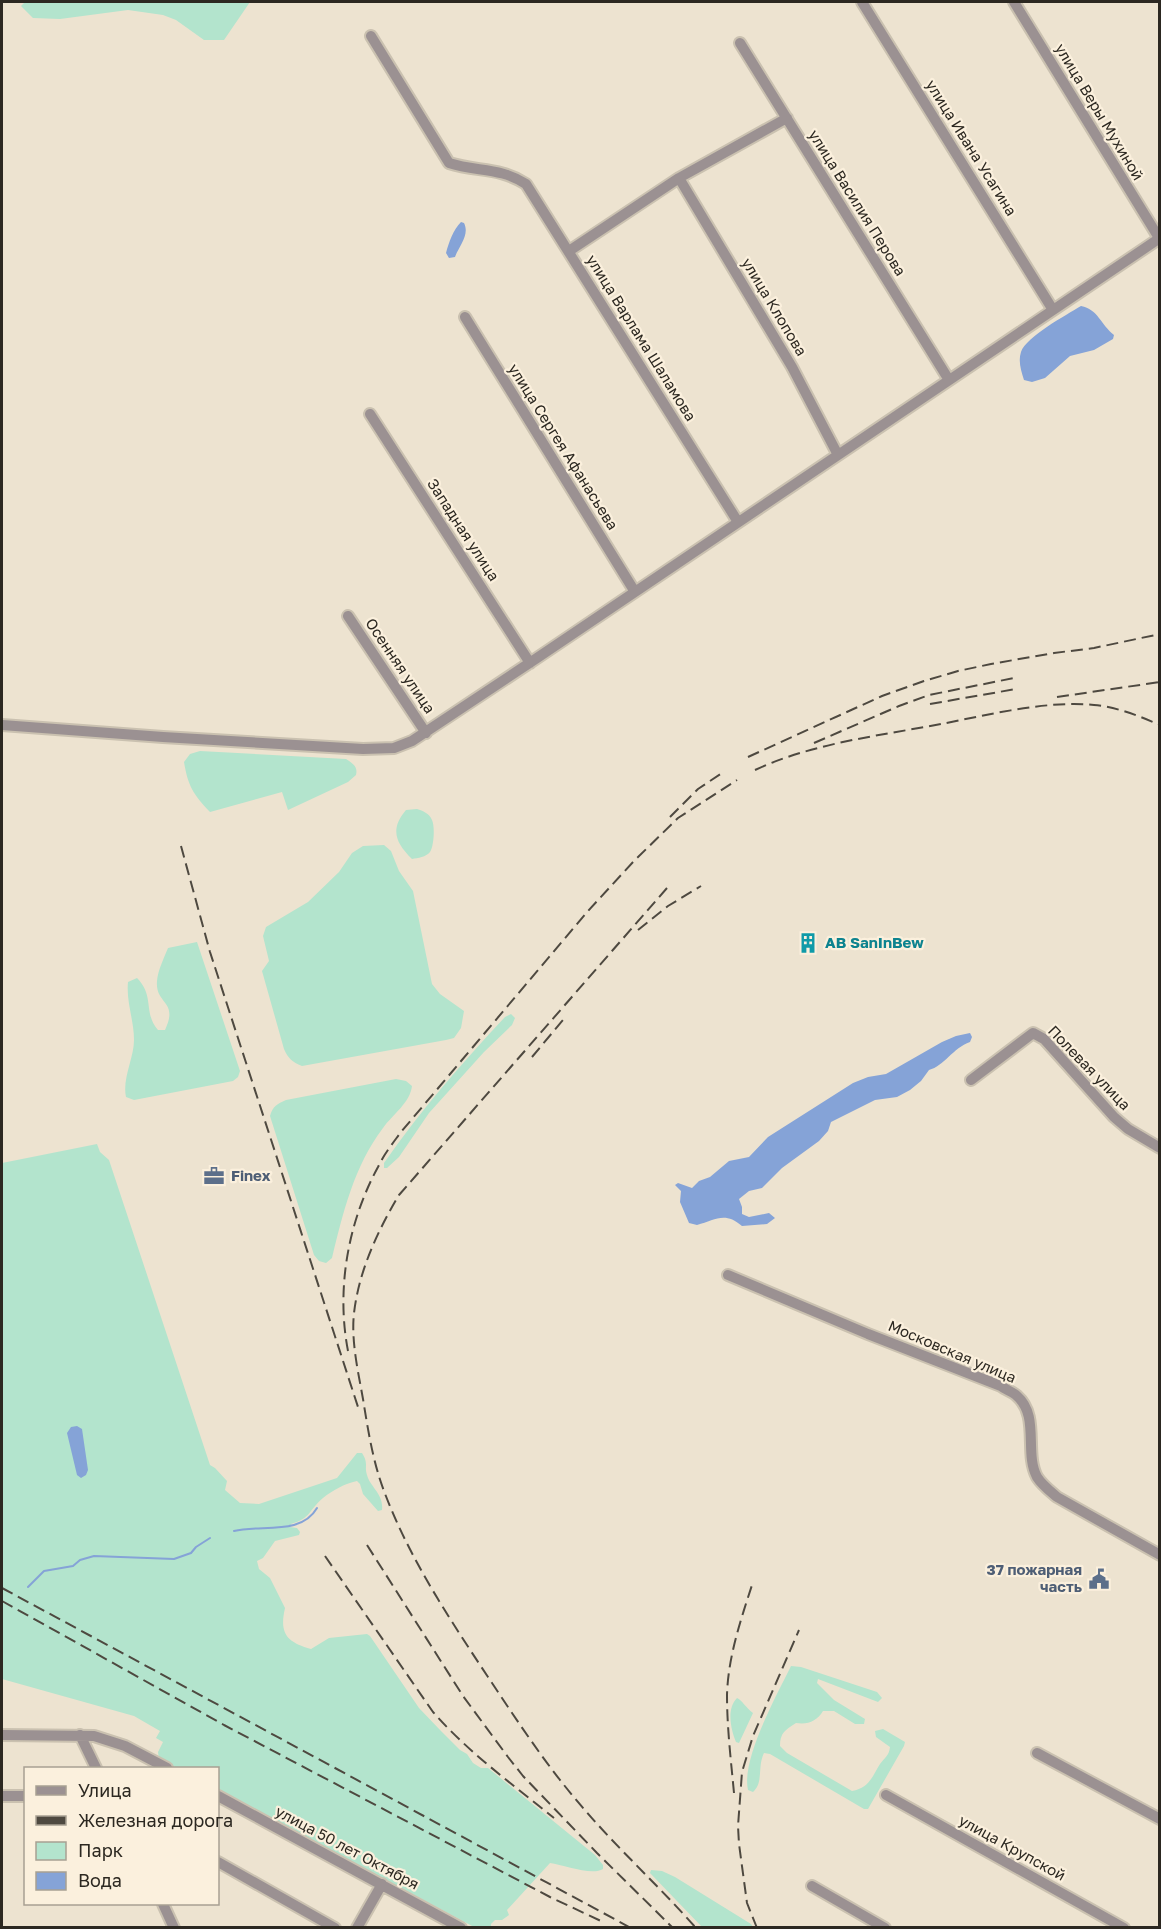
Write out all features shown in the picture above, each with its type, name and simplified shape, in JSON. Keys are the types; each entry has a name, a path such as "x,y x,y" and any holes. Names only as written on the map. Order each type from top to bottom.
{"street":[{"name":"улица Ивана Усагина","path":"862,2 1053,310"},
{"name":"улица Веры Мухиной","path":"1014,2 1159,238"},
{"name":"улица Варлама Шаламова","path":"371,36 449,163 513,175 526,184 738,522"},
{"name":"улица Василия Перова","path":"740,43 949,380"},
{"path":"569,251 679,178 787,118"},
{"name":"улица Клопова","path":"679,178 792,367 838,455"},
{"path":"2,725 363,749 394,748 426,733 1159,238"},
{"name":"улица Сергея Афанасьева","path":"465,317 635,592"},
{"name":"Западная улица","path":"370,414 530,663"},
{"name":"Осенняя улица","path":"348,616 426,733"},
{"name":"Полевая улица","path":"971,1080 1033,1033 1044,1039 1114,1117 1128,1129 1160,1148"},
{"name":"Московская улица","path":"728,1275 868,1334 1001,1386 1018,1397 1028,1413 1033,1466 1042,1484 1057,1497 1160,1555"},
{"path":"2,1735 94,1736 125,1746 165,1767"},
{"path":"80,1736 96,1767"},
{"path":"1037,1753 1160,1819"},
{"name":"улица Крупской","path":"886,1795 1124,1928"},
{"path":"2,1796 24,1796"},
{"name":"улица 50 лет Октября","path":"219,1797 462,1928"},
{"path":"219,1863 334,1928"},
{"path":"357,1928 382,1884"},
{"path":"812,1886 885,1928"},
{"path":"163,1905 174,1928"}],"green space":[{"path":"25,2 250,2 224,40 204,40 176,20 163,15 128,10 60,19 33,18 21,6"},
{"path":"200,751 346,759 356,767 356,775 348,782 288,810 282,792 210,812 192,789 184,762 190,754"},
{"path":"417,809 428,814 432,820 433,841 428,854 412,859 398,841 396,829 406,810"},
{"path":"384,845 391,851 399,871 413,891 432,984 440,994 464,1011 461,1028 454,1038 446,1040 302,1066 291,1059 284,1049 262,971 269,961 263,936 266,927 308,902 339,872 352,853 363,846"},
{"path":"197,942 240,1071 238,1077 233,1081 134,1100 126,1097 125,1090 134,1040 128,982 137,978 146,991 154,1024 158,1030 165,1030 169,1013 157,989 161,964 168,948"},
{"path":"511,1014 515,1018 512,1025 484,1052 429,1113 399,1157 384,1168 384,1163 442,1088 505,1017"},
{"path":"396,1079 406,1081 412,1086 411,1092 405,1103 383,1128 364,1158 345,1207 332,1258 326,1263 319,1261 314,1255 270,1116 271,1113 276,1106 286,1100"},
{"path":"97,1144 100,1152 109,1160 210,1465 227,1481 225,1490 240,1503 259,1504 337,1478 357,1453 362,1453 366,1472 381,1499 382,1510 378,1511 363,1494 357,1481 348,1484 331,1492 306,1517 291,1524 290,1527 297,1528 300,1532 299,1535 275,1541 263,1558 257,1561 259,1569 270,1578 285,1608 283,1624 287,1636 296,1643 311,1649 329,1638 367,1634 370,1636 419,1708 460,1750 467,1754 473,1763 481,1768 488,1768 595,1855 603,1865 603,1869 585,1871 550,1863 507,1910 509,1915 502,1920 495,1920 491,1927 474,1927 219,1791 219,1767 175,1767 159,1759 158,1752 163,1742 156,1738 160,1731 134,1716 2,1679 2,1163"},
{"path":"791,1666 801,1667 877,1692 882,1698 878,1702 818,1679 817,1683 834,1700 865,1719 864,1724 855,1724 834,1711 823,1711 812,1722 796,1723 789,1728 782,1735 780,1742 780,1746 787,1753 852,1791 866,1785 889,1752 890,1747 876,1737 875,1731 883,1729 905,1742 868,1809 864,1809 770,1754 764,1753 758,1784 753,1792 748,1790 747,1777 755,1745"},
{"path":"737,1698 753,1713 739,1743 736,1742 731,1726 732,1708"},
{"path":"651,1870 662,1871 675,1877 753,1927 702,1927 650,1873"}],"water":[{"path":"461,222 466,227 465,236 455,257 449,258 446,253 448,245"},
{"path":"1081,306 1092,310 1114,335 1113,339 1094,350 1070,356 1045,378 1032,382 1024,380 1020,359 1024,346 1047,327"},
{"path":"970,1033 972,1037 970,1042 929,1070 910,1090 897,1097 875,1100 831,1122 828,1131 819,1141 782,1168 762,1188 749,1191 739,1199 742,1214 749,1217 769,1213 775,1218 767,1224 742,1226 736,1221 725,1218 697,1225 689,1223 680,1202 681,1191 675,1185 678,1183 692,1188 729,1161 749,1157 768,1137 853,1083 868,1077 886,1074 942,1042"},
{"path":"77,1426 82,1429 88,1470 81,1478 77,1475 67,1433 71,1427"}],"waterway":[{"path":"234,1531 291,1526 310,1517 317,1508"},
{"path":"28,1587 44,1571 73,1566 80,1560 94,1556 174,1559 191,1553 210,1538"}],"railway":[{"path":"748,757 882,696 924,681 991,664 1094,648 1160,634"},
{"path":"814,743 929,695 1014,678"},
{"path":"1057,697 1160,682"},
{"path":"930,704 1016,689"},
{"path":"755,770 800,753 846,741 1037,706 1076,704 1103,706 1128,712 1160,725"},
{"path":"670,817 698,789 725,771"},
{"path":"348,1351 343,1304 347,1256 359,1210 380,1162 401,1132 588,911 634,861 678,818 737,780"},
{"path":"181,846 210,952 358,1407"},
{"path":"638,930 668,906 701,886"},
{"path":"667,888 399,1195 376,1238 360,1282 356,1297 353,1334 369,1434 380,1480 405,1540 431,1587 499,1694 558,1777 597,1824 696,1928"},
{"path":"532,1057 563,1020"},
{"path":"367,1545 463,1696 523,1776 673,1928"},
{"path":"325,1556 433,1712 476,1754 554,1818"},
{"path":"734,1793 728,1720 728,1681 736,1638 753,1582"},
{"path":"2,1588 631,1928"},
{"path":"2,1601 224,1725 550,1897 603,1922"},
{"path":"757,1928 747,1903 739,1844 742,1772 753,1736 799,1630"}],"place":[{"name":"AB SanInBew","path":"808,943"},
{"name":"Finex","path":"214,1176"},
{"name":"37 пожарная часть","path":"1099,1579"}]}
